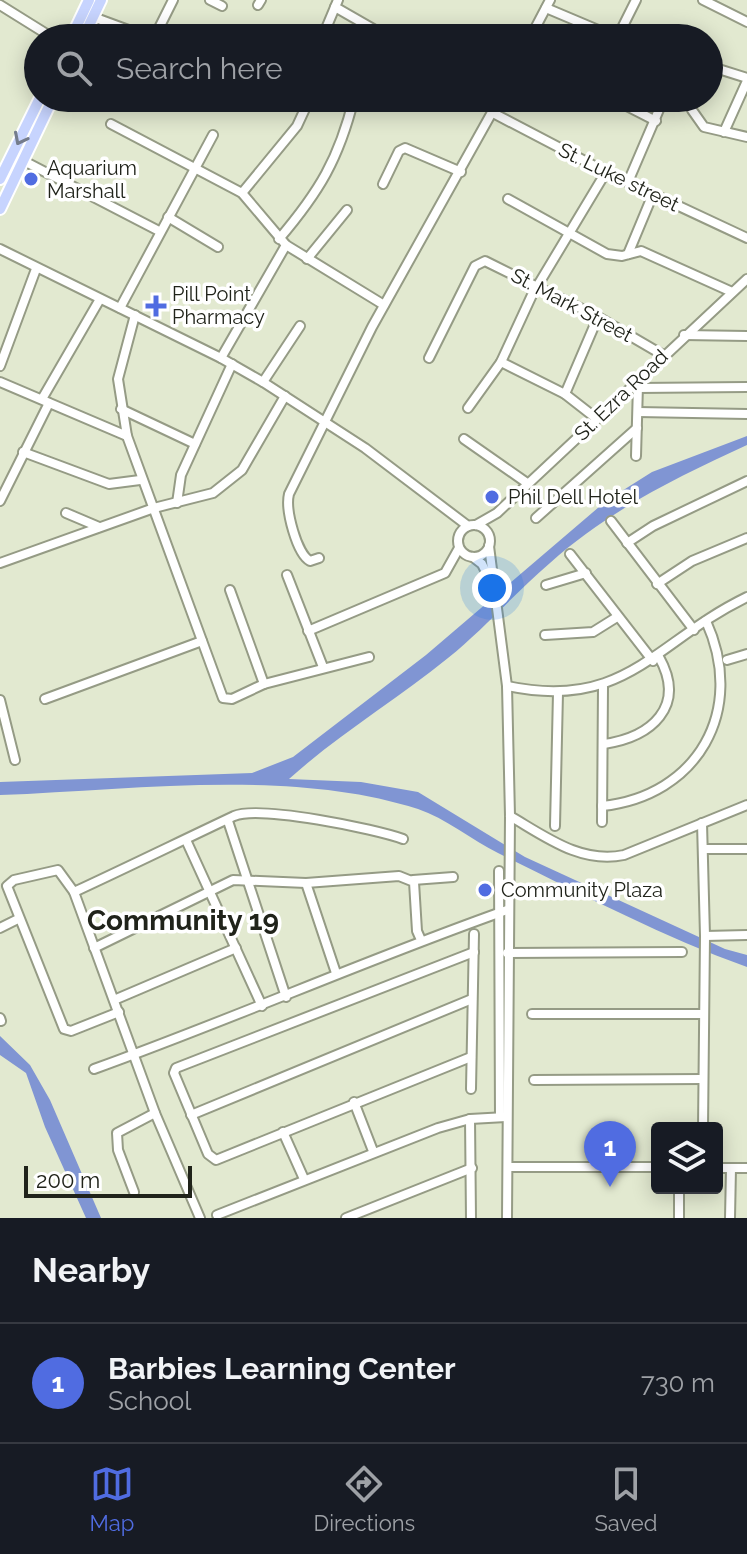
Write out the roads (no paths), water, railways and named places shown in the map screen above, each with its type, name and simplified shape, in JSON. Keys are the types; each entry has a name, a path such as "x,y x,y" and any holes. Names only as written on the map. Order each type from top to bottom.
{"main road":[{"path":"78,24 89,0"},
{"path":"90,24 101,0"},
{"path":"0,179 33,112"},
{"path":"0,209 46,112"}],"street":[{"path":"160,24 173,0"},
{"path":"210,0 222,6"},
{"path":"624,24 636,0"},
{"path":"703,0 747,22"},
{"path":"328,24 336,4 367,24"},
{"path":"537,24 548,4 589,24"},
{"path":"0,5 31,24"},
{"path":"93,17 113,24"},
{"path":"723,71 747,79 724,132"},
{"path":"242,193 297,126 304,112"},
{"path":"221,358 282,242 320,189 336,156 350,112"},
{"path":"638,112 656,121"},
{"path":"628,182 659,112"},
{"path":"693,112 700,125 747,137"},
{"path":"319,558 310,561 303,557 286,506 384,305 493,113"},
{"name":"St. Luke street","path":"493,113 606,172 747,238"},
{"path":"111,124 242,193 282,242 384,305"},
{"path":"120,308 213,135"},
{"path":"383,184 399,151 405,148 461,172"},
{"path":"22,160 159,231"},
{"path":"468,408 501,362 537,286 606,172"},
{"path":"628,254 653,194"},
{"path":"508,199 607,254 641,251 739,288"},
{"path":"307,259 347,210"},
{"path":"168,217 218,247"},
{"path":"0,249 232,364 327,421 451,515 485,529 507,686 510,816 503,912 503,1117 508,1167 507,1218"},
{"name":"St. Mark Street","path":"429,358 479,262 485,261 598,317 663,355"},
{"path":"0,366 36,269"},
{"name":"St. Ezra Road","path":"497,513 747,279"},
{"path":"0,501 45,401 100,299"},
{"path":"135,315 119,369 121,409 127,436 140,480 154,508 223,698 232,699 264,684 369,657"},
{"path":"565,394 598,317"},
{"path":"263,382 300,326"},
{"path":"684,335 747,336"},
{"path":"501,362 565,394 597,419"},
{"path":"177,503 181,475 232,364"},
{"path":"0,382 127,436"},
{"path":"636,456 638,384 747,387"},
{"path":"0,563 154,508 213,493 242,470 285,396"},
{"path":"121,409 195,444"},
{"path":"638,412 747,414"},
{"path":"536,518 637,428"},
{"path":"464,439 527,483"},
{"path":"23,452 109,484 140,480"},
{"path":"627,543 653,526 747,481"},
{"path":"66,513 99,528"},
{"path":"458,537 497,513"},
{"path":"473,557 483,554 497,513"},
{"path":"308,631 445,573 459,548 451,515"},
{"path":"611,521 694,630"},
{"path":"657,584 692,561 747,538"},
{"path":"459,548 482,564 492,584"},
{"path":"570,554 617,617 656,659 668,686 664,711 657,722 636,737 604,744"},
{"path":"546,585 586,573"},
{"path":"287,575 323,667"},
{"path":"230,590 264,684"},
{"path":"507,686 558,693 603,687 656,659 706,621 747,597"},
{"path":"545,635 593,632 617,617"},
{"path":"602,806 629,803 671,786 703,761 722,732 729,709 727,660 706,621"},
{"path":"45,699 202,641"},
{"path":"727,660 747,654"},
{"path":"602,822 603,687"},
{"path":"555,826 558,693"},
{"path":"0,700 15,760"},
{"path":"510,816 557,843 603,858 624,855 747,805"},
{"path":"74,892 235,816 256,814 307,819 375,829 403,839"},
{"path":"228,821 286,997"},
{"path":"702,823 705,849 703,1122"},
{"path":"186,840 262,1006"},
{"path":"705,849 747,849"},
{"path":"119,1012 71,1031 64,1029 18,919 7,889 10,882 61,870 74,892 135,1054 155,1113 200,1218"},
{"path":"499,871 507,953 503,1117"},
{"path":"94,948 233,880 306,883 399,876 413,880 453,877"},
{"path":"413,880 417,931 421,940"},
{"path":"306,883 336,973"},
{"path":"94,1069 286,997 336,973 421,940 503,912"},
{"path":"0,928 18,919"},
{"path":"471,1089 474,934"},
{"path":"705,936 747,935"},
{"path":"114,1000 236,948"},
{"path":"471,1057 211,1159 175,1079 176,1068 474,952"},
{"path":"507,953 682,952"},
{"path":"191,1115 472,999"},
{"path":"532,1014 702,1014"},
{"path":"534,1080 703,1079"},
{"path":"354,1102 373,1151"},
{"path":"134,1192 118,1150 117,1133 155,1113"},
{"path":"217,1215 373,1151 470,1119 503,1117"},
{"path":"470,1119 471,1218"},
{"path":"283,1132 304,1179"},
{"path":"508,1167 651,1167"},
{"path":"346,1218 472,1168"},
{"path":"723,1168 747,1168"},
{"path":"730,1218 731,1168"},
{"path":"679,1194 679,1218"},
{"path":"234,1208 238,1218"}],"water":[{"path":"747,436 747,445 644,496 572,544 448,658 289,779 361,782 418,792 525,857 725,949 747,955 747,967 683,942 590,898 498,853 428,813 369,796 265,785 157,786 0,795 0,782 252,773 293,757 426,655 606,501 652,472"},
{"path":"0,1036 30,1065 50,1100 101,1218 86,1218 45,1127 26,1073 0,1055"}],"place":[{"name":"Aquarium Marshall","path":"31,179"},
{"name":"Pill Point Pharmacy","path":"156,306"},
{"name":"Phil Dell Hotel","path":"492,497"},
{"name":"Community Plaza","path":"485,890"},
{"name":"Barbies Learning Center","path":"610,1187"}],"district":[{"name":"Community 19","path":"183,920"}]}
